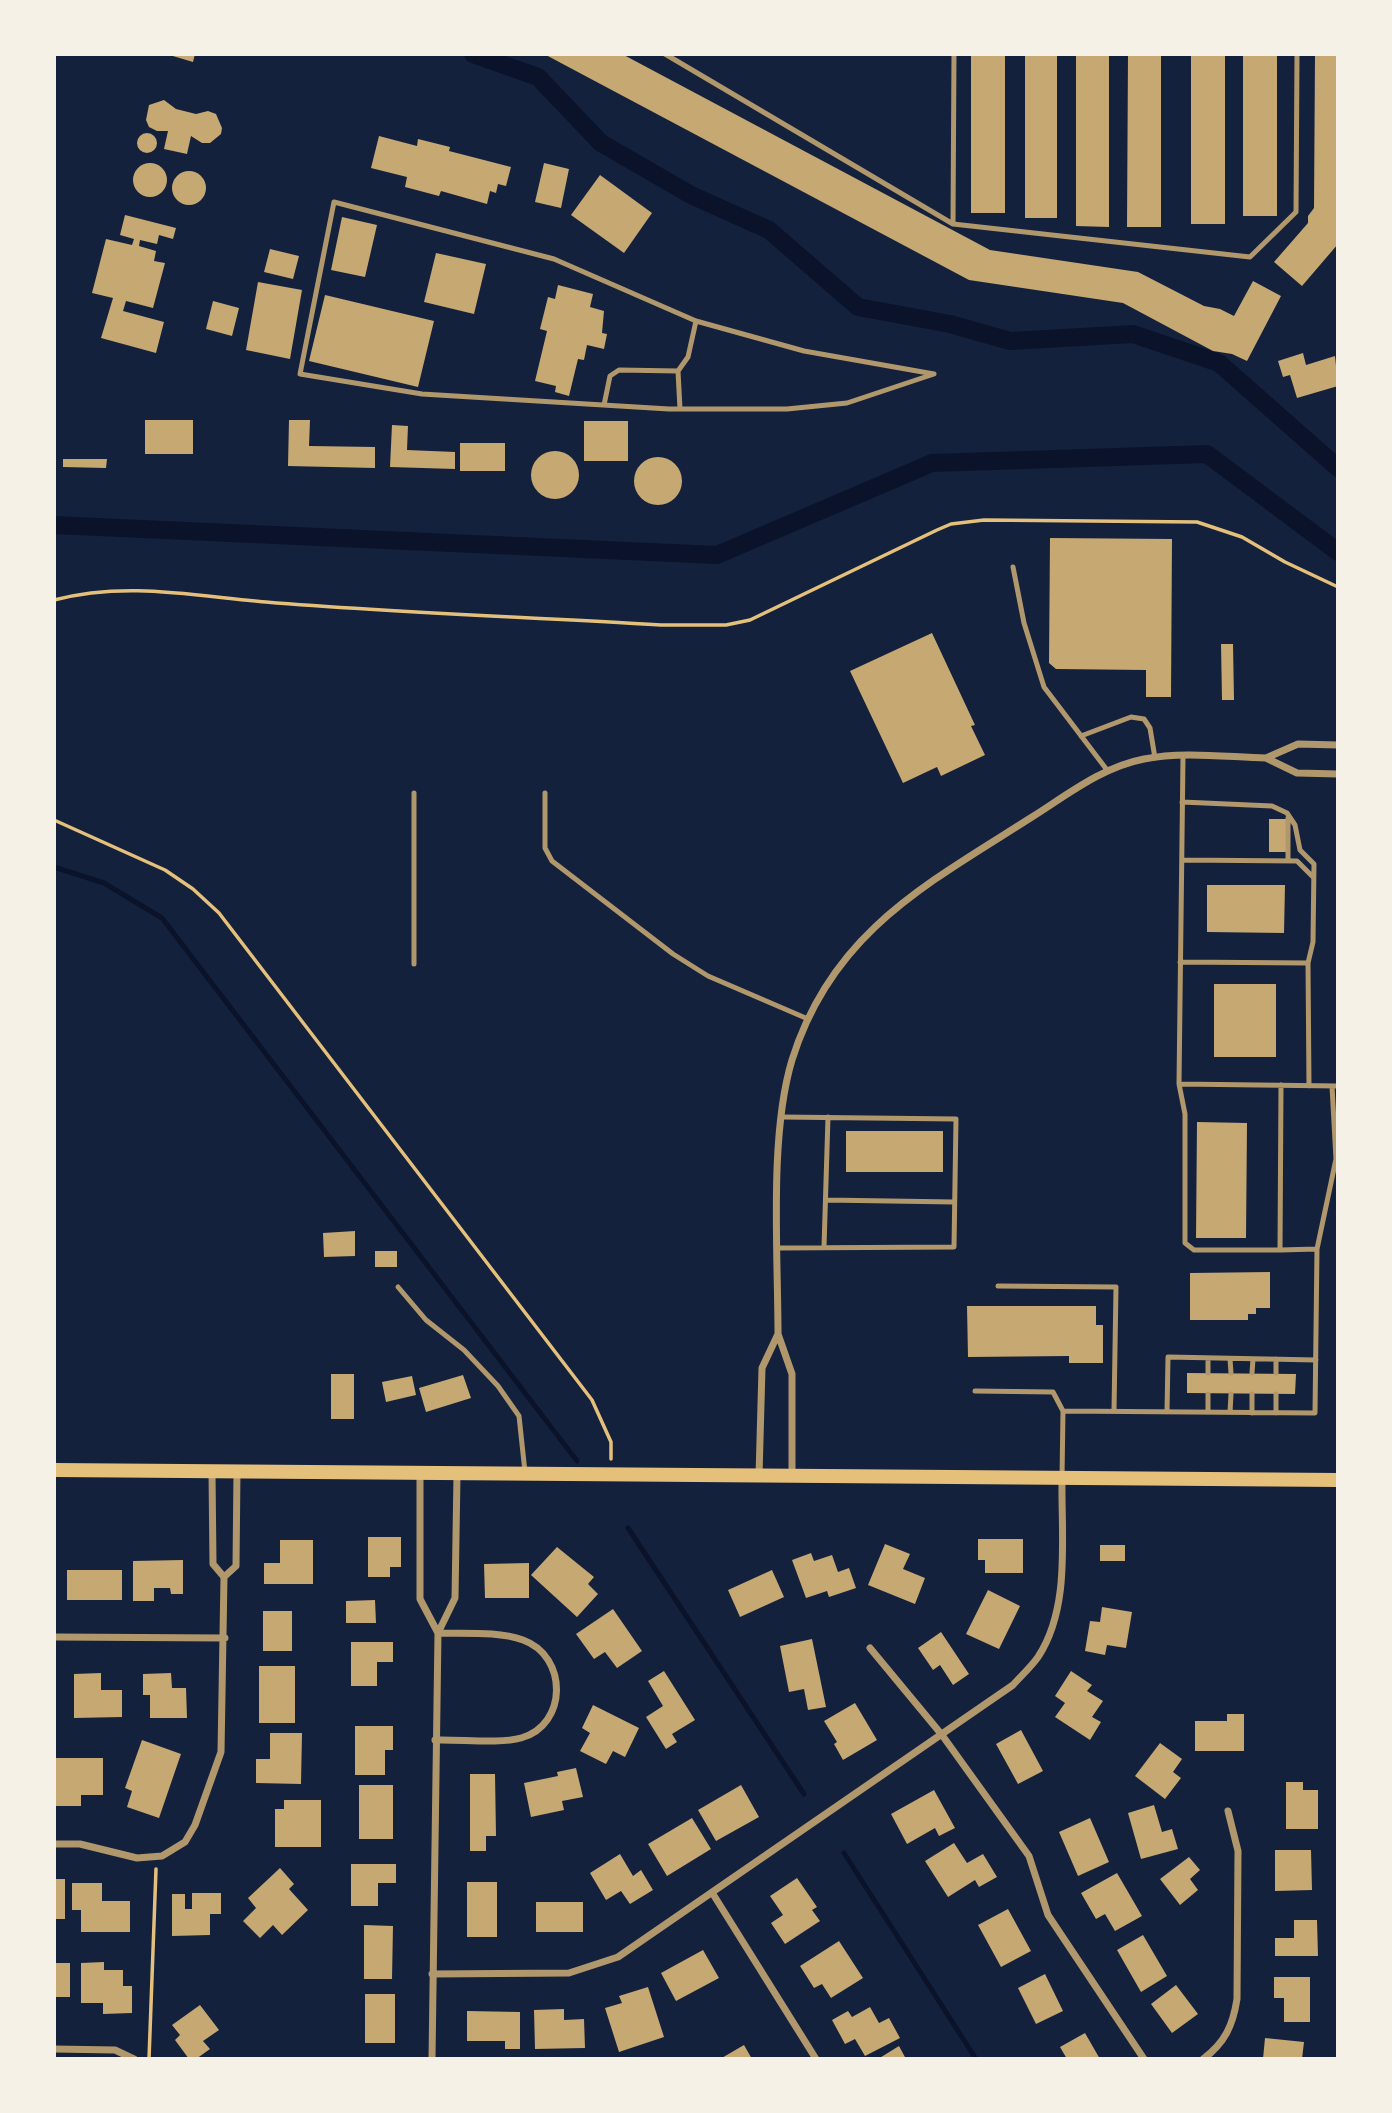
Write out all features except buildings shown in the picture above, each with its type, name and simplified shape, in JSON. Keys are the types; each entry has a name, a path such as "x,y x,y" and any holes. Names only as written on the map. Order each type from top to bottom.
{"main road":[{"path":"54,1470 1338,1480"}],"street":[{"path":"792,1476 792,1374 778,1334 782,1117 792,1062 801,1036 839,967 870,930 911,894 1107,770 1155,758 1266,758 1298,744 1338,745"},
{"path":"1266,758 1297,774 1338,774"},
{"path":"759,1476 762,1368 778,1334"},
{"path":"54,1844 80,1844 137,1858 159,1856 185,1842 195,1825 221,1752 224,1577 213,1564 212,1471"},
{"path":"224,1577 236,1566 237,1471"},
{"path":"420,1474 420,1599 438,1633"},
{"path":"432,2059 438,1633 455,1598 457,1475"},
{"path":"432,1974 543,1974 594,1967 639,1945 1013,1685 1038,1657 1052,1628 1060,1594 1062,1479"},
{"path":"435,1740 520,1738 539,1729 552,1713 558,1690 554,1668 541,1650 525,1640 505,1636 438,1633"},
{"path":"54,1637 225,1638"},
{"path":"870,1648 942,1735 1028,1856 1048,1915 1144,2059"},
{"path":"1203,2059 1225,2039 1234,2020 1237,1999 1238,1851 1228,1811"},
{"path":"713,1894 816,2059"},
{"path":"54,2049 115,2050 132,2058"}],"lane":[{"path":"665,54 953,224 1250,257 1296,212 1297,54"},
{"path":"953,224 954,54"},
{"path":"334,202 554,259 696,321 804,351 934,374 847,403 787,409 680,409 422,394 300,374 334,202"},
{"path":"680,409 678,371 688,357 696,321"},
{"path":"604,405 610,376 618,370 678,371"},
{"path":"1013,567 1024,623 1044,687 1107,770"},
{"path":"1081,736 1131,717 1144,719 1150,728 1155,758"},
{"path":"1183,757 1179,1084 1185,1114 1185,1243 1194,1250 1317,1250"},
{"path":"414,793 414,964"},
{"path":"545,793 545,848 552,861 673,954 708,976 808,1019"},
{"path":"1182,802 1272,806 1287,813 1295,825 1300,850 1314,864 1313,942 1308,963 1309,1086"},
{"path":"1287,813 1288,860"},
{"path":"1182,860 1288,860 1305,866 1313,877"},
{"path":"1180,962 1308,963"},
{"path":"1063,1411 1315,1413 1317,1250 1336,1159 1335,1086 1179,1084"},
{"path":"1280,1250 1281,1085"},
{"path":"778,1248 954,1247 956,1119 782,1117"},
{"path":"824,1247 828,1117"},
{"path":"826,1200 954,1202"},
{"path":"998,1286 1116,1287 1114,1411"},
{"path":"398,1287 426,1320 464,1350 490,1377 519,1416 525,1475"},
{"path":"1167,1412 1168,1357 1315,1360"},
{"path":"1208,1358 1208,1373"},
{"path":"1230,1359 1231,1373"},
{"path":"1252,1359 1252,1373"},
{"path":"1276,1359 1276,1373"},
{"path":"975,1391 1053,1392 1063,1411 1062,1479"},
{"path":"1208,1394 1208,1412"},
{"path":"1230,1412 1231,1394"},
{"path":"1251,1394 1252,1413"},
{"path":"1276,1394 1276,1413"}],"path":[{"path":"54,600 97,592 177,591 266,602 661,625 726,625 750,620 951,524 984,520 1197,522 1242,537 1285,562 1338,587"},
{"path":"54,820 165,870 219,912 592,1400 611,1442 611,1475"},
{"path":"149,2059 155,1876 159,1856"}],"waterway":[{"path":"473,54 538,77 601,143 691,195 769,230 858,307 950,324 1010,341 1133,334 1219,363 1338,468"},
{"path":"54,525 717,555 932,463 1207,454 1338,552"},
{"path":"54,867 104,883 162,918 577,1461"},
{"path":"628,1528 804,1794"},
{"path":"844,1853 976,2059"}]}
